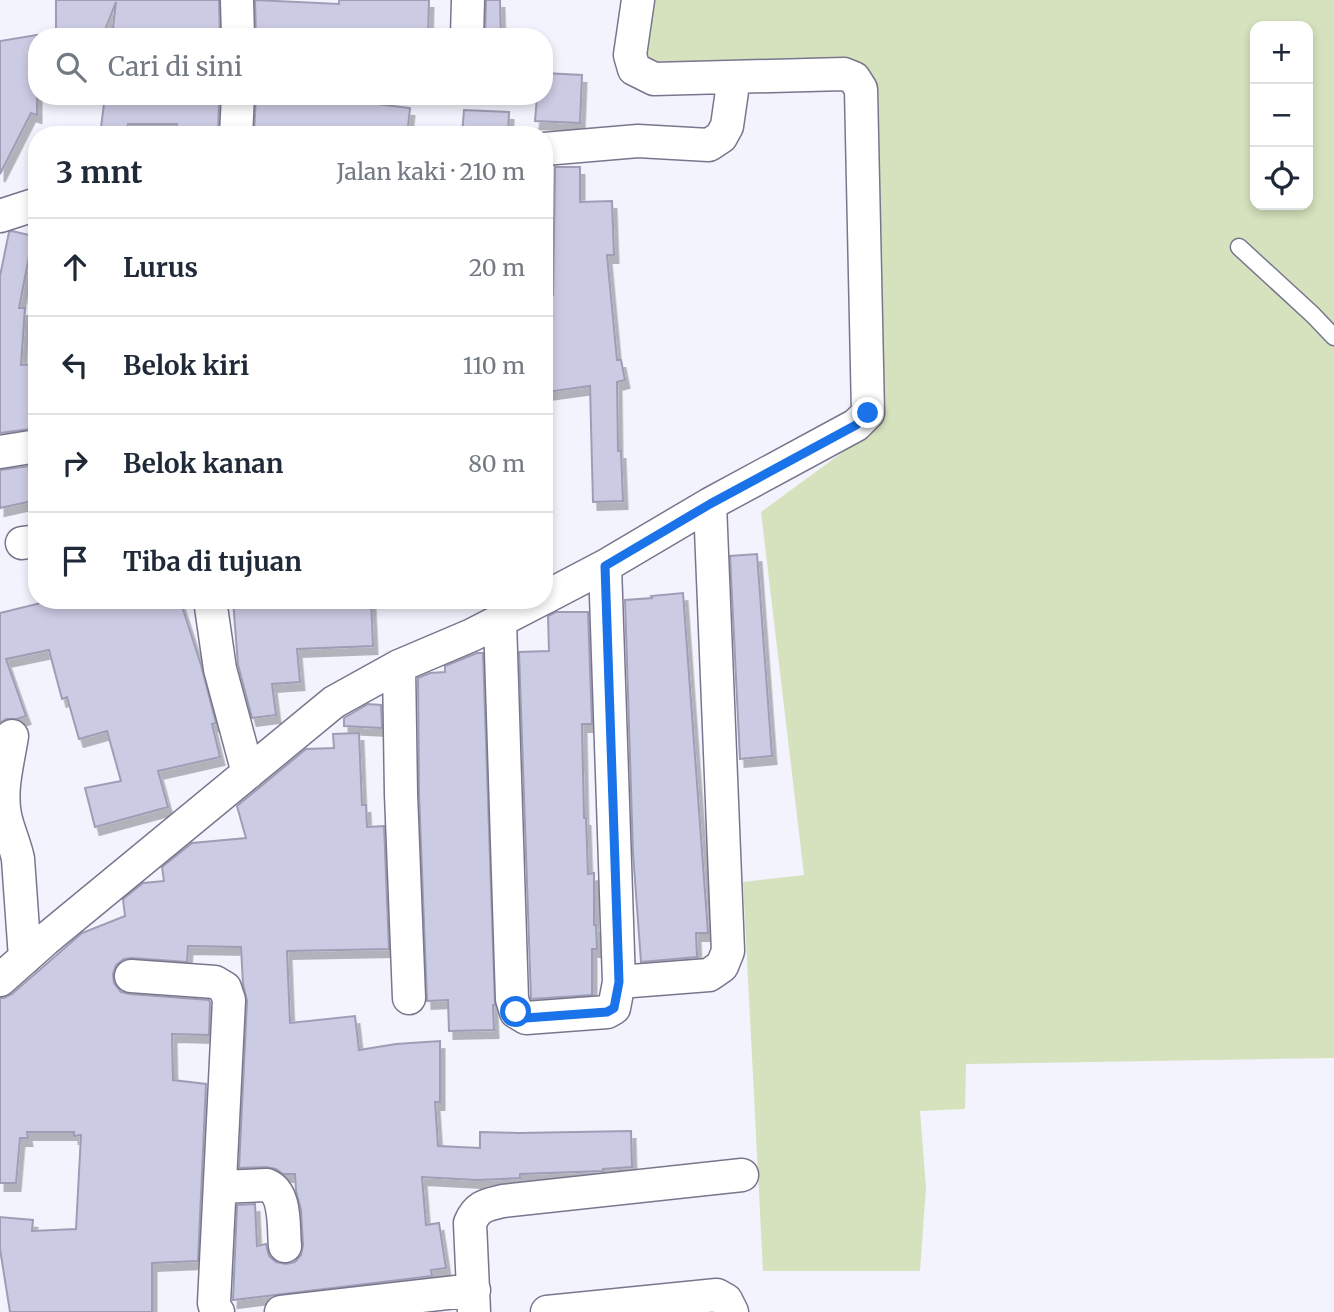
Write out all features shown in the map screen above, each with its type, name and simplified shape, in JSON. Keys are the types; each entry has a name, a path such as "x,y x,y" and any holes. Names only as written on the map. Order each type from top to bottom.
{"street":[{"path":"237,0 238,28"},
{"path":"467,28 468,0"},
{"path":"553,593 856,425 868,413 861,89 854,78 844,74 654,79 634,69 630,55 638,0"},
{"path":"553,148 638,141 709,145 722,137 727,126 734,77"},
{"path":"236,126 238,105"},
{"path":"0,216 28,207"},
{"path":"0,452 28,447"},
{"path":"619,982 709,975 722,966 728,951 710,504"},
{"path":"500,621 514,1006 516,1012 526,1018 607,1012 614,1008 619,982 605,566"},
{"path":"211,609 219,669 248,773"},
{"path":"0,980 334,702 399,666 472,635 523,609"},
{"path":"399,666 409,998"},
{"path":"12,736 3,793 6,817 18,859 25,958"},
{"path":"131,976 215,982 225,988 229,1000 214,1303 218,1312"},
{"path":"281,1312 474,1301 470,1223 474,1213 483,1206 503,1201 742,1175"},
{"path":"219,1187 267,1185 276,1191 281,1202 285,1246"},
{"path":"547,1312 598,1309 716,1295 726,1300 732,1312"}],"lane":[{"path":"1239,247 1334,337"}],"green space":[{"path":"652,0 1334,0 1334,1058 966,1064 965,1109 920,1111 926,1188 920,1271 763,1271 743,882 804,875 761,512 881,424 855,64 646,70"}],"building":[{"path":"56,0 219,0 220,28 113,28 116,2 106,28 56,28"},
{"path":"255,0 339,4 339,0 429,0 428,28 256,28"},
{"path":"486,0 500,0 501,28 485,28"},
{"path":"28,36 28,105 37,105 37,115 31,113 0,174 0,41"},
{"path":"553,73 582,75 580,123 535,121 536,105 553,105"},
{"path":"104,105 219,105 218,126 101,126"},
{"path":"256,105 385,105 410,108 408,126 254,126"},
{"path":"464,110 509,112 508,126 463,126"},
{"path":"555,167 580,167 580,202 612,201 614,255 607,255 617,360 621,360 625,380 617,382 618,451 621,451 623,501 593,502 590,386 553,391"},
{"path":"9,232 28,235 28,262 19,308 25,308 21,365 28,365 28,429 0,433 0,276"},
{"path":"28,466 28,502 0,508 0,470"},
{"path":"757,554 772,756 740,759 730,556"},
{"path":"683,593 708,933 696,933 697,957 641,962 633,853 625,600"},
{"path":"28,606 28,609 183,609 216,723 212,724 220,757 158,771 168,807 95,827 85,788 121,781 107,731 79,739 67,697 62,699 49,650 6,659 26,716 6,719 0,723 0,613"},
{"path":"234,609 371,609 373,646 297,649 300,682 272,684 276,715 252,718 238,665"},
{"path":"556,612 588,612 592,724 582,724 584,818 588,874 594,873 597,949 592,949 592,995 531,999 519,652 549,651 548,616"},
{"path":"483,653 494,1030 449,1031 448,1000 427,1001 419,794 418,678 430,673 445,672 445,666"},
{"path":"368,704 381,705 382,728 344,726 344,718"},
{"path":"359,733 362,805 366,805 367,827 384,826 389,949 287,951 290,1023 355,1016 359,1050 440,1041 440,1102 435,1102 438,1146 480,1148 480,1132 631,1131 632,1167 603,1171 520,1174 520,1178 502,1179 422,1177 426,1225 439,1223 446,1268 431,1270 432,1276 233,1300 237,1205 255,1204 257,1246 266,1244 269,1256 276,1262 295,1262 301,1255 303,1245 295,1174 283,1174 266,1167 239,1168 247,1001 241,947 188,946 187,962 124,959 116,965 113,974 114,983 121,992 209,1000 210,1003 209,1035 172,1034 173,1080 206,1084 198,1261 152,1263 152,1312 10,1312 0,1249 0,1217 33,1220 32,1231 76,1229 81,1135 74,1136 74,1132 27,1132 28,1138 20,1138 16,1183 0,1183 0,998 12,994 82,933 125,916 123,899 143,883 164,881 162,867 192,843 246,838 237,806 306,749 334,748 333,734"}],"route":[{"path":"516,1012 526,1018 607,1012 614,1008 619,982 605,566 710,504 856,425 868,413"}]}
